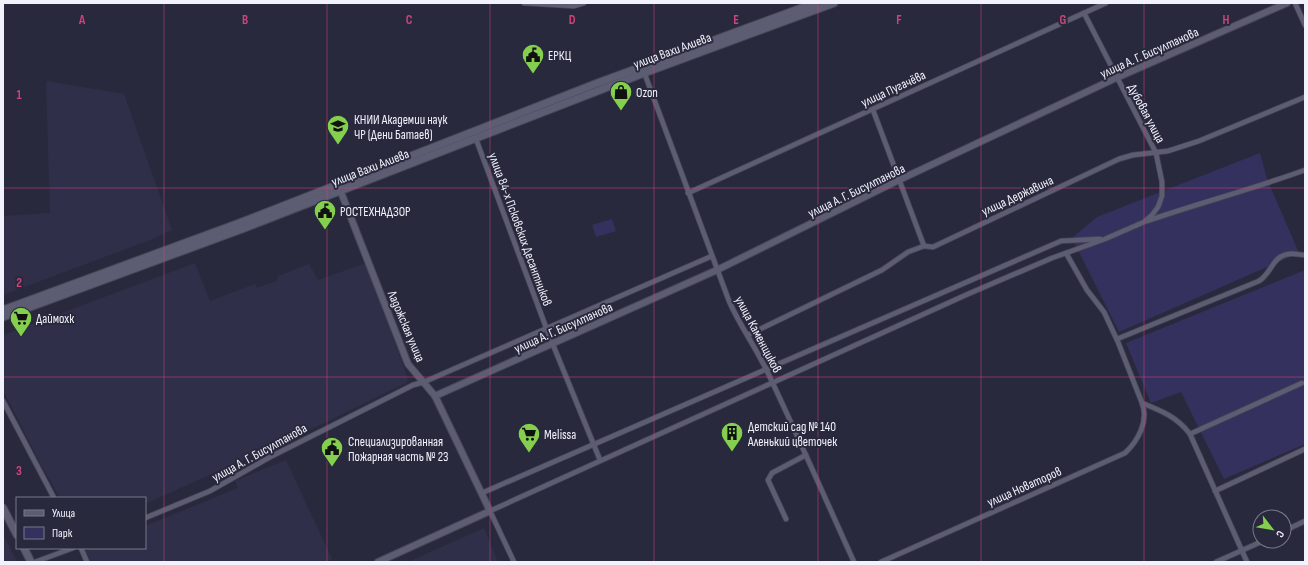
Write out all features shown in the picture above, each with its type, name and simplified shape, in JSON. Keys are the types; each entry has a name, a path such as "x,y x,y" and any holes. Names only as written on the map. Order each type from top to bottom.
{"main road":[{"name":"улица Вахи Алиева","path":"3,317 340,188 815,3"},
{"name":"улица Вахи Алиева","path":"3,310 476,139 643,70 834,3"},
{"path":"3,508 16,533"},
{"path":"24,549 31,562"}],"street":[{"path":"524,3 574,6 584,3"},
{"name":"улица Пугачёва","path":"688,192 873,110 1106,3"},
{"name":"улица А. Г. Бисултанова","path":"435,396 717,270 899,180 1116,78 1287,3"},
{"path":"1295,3 1305,25"},
{"name":"Дубовая улица","path":"1084,13 1116,78 1156,153 1162,182 1162,196 1158,207 1144,222"},
{"name":"улица Каменщиков","path":"643,70 717,270 740,325 748,335 773,383 854,562"},
{"name":"улица Державина","path":"748,335 882,270 908,252 924,246 933,247 1119,159 1133,154 1168,151 1199,142 1305,97"},
{"path":"873,110 924,246"},
{"name":"улица 84-х Псковских Десантников","path":"476,139 547,330 600,460"},
{"path":"378,562 600,460 975,292 1066,253 1105,239 1144,222 1210,200 1255,188 1305,170"},
{"name":"Ладожская улица","path":"340,188 408,364 435,396 490,511"},
{"path":"482,493 1061,241 1105,239"},
{"name":"улица Новаторов","path":"880,562 1125,453 1131,448 1144,424 1146,414 1117,339 1104,312 1087,290 1066,253"},
{"path":"1117,339 1259,281 1267,274 1278,257 1289,254 1305,255"},
{"name":"улица А. Г. Бисултанова","path":"146,518 210,492 272,456 402,390 547,330 712,256"},
{"path":"1190,434 1302,383"},
{"path":"3,401 53,497"},
{"path":"1142,403 1171,415 1183,425 1190,434 1247,562"},
{"path":"1215,491 1305,449"},
{"path":"786,519 768,477 772,473 806,455"},
{"path":"490,511 514,562"},
{"path":"1292,527 1305,521"},
{"path":"1216,562 1252,546"},
{"path":"35,562 70,549"},
{"path":"81,549 87,562"}],"shaded area":[{"path":"46,81 124,94 172,230 150,240 3,295 3,216 50,213"},
{"path":"195,263 210,301 255,284 257,288 277,281 278,276 309,264 318,280 366,263 408,379 406,383 318,426 146,504 146,497 59,497 38,459 3,390 3,335"},
{"path":"286,460 332,559 325,562 91,562 86,552 88,549 146,549 146,526 238,488 235,481"},
{"path":"484,528 498,562 408,562"},
{"path":"3,535 17,561 3,562"}],"green space":[{"path":"1260,153 1267,179 1299,253 1119,332 1072,238 1097,217"},
{"path":"612,219 616,231 596,237 592,225"},
{"path":"1305,270 1305,444 1224,479 1181,392 1151,403 1126,343"}],"place":[{"name":"ЕРКЦ","path":"533,74"},
{"name":"Ozon","path":"621,112"},
{"name":"КНИИ Академии наук ЧР (Дени Батаев)","path":"338,146"},
{"name":"РОСТЕХНАДЗОР","path":"325,230"},
{"name":"Даймохк","path":"21,338"},
{"name":"Детский сад № 140 Аленький цветочек","path":"732,452"},
{"name":"Melissa","path":"529,454"},
{"name":"Специализированная Пожарная часть № 23","path":"332,468"}]}
